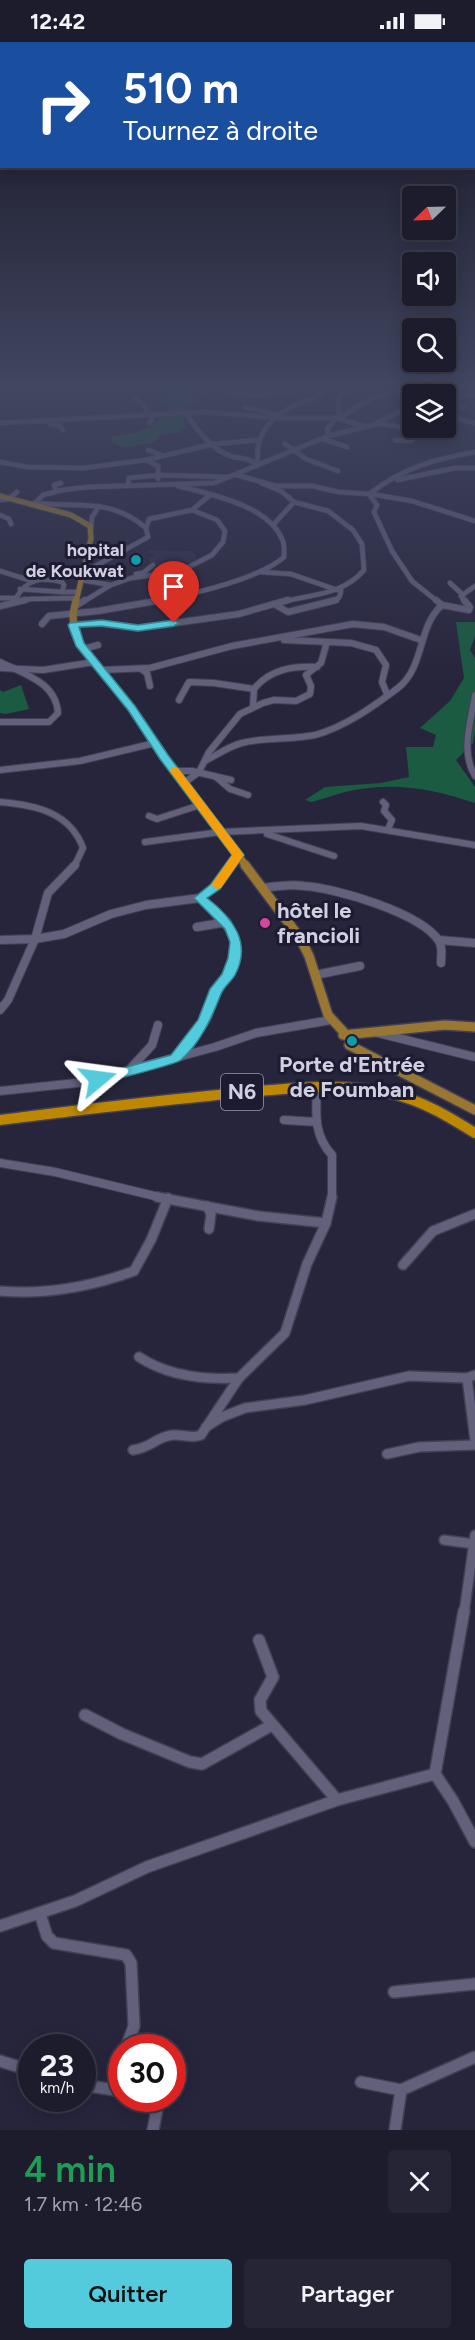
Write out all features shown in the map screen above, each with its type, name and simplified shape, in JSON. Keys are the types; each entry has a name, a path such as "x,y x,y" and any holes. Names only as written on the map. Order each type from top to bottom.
{"highway":[{"name":"N6","path":"0,1120 141,1101 317,1086 359,1088 411,1099 475,1133"}],"main road":[{"path":"0,498 34,502 76,517 92,529 76,595 73,625 76,637 83,649 132,708 175,771 300,938 315,975 324,1007 342,1034 364,1052 475,1110"},
{"path":"342,1034 444,1025 475,1027"},
{"path":"363,1031 364,1052"}],"street":[{"path":"34,502 41,495 56,490 107,486"},
{"path":"42,624 49,616 74,611 169,599 257,572 284,557 284,546 274,524 254,510 180,486"},
{"path":"200,492 208,486"},
{"path":"73,625 99,623 148,628 243,614 274,604 339,589 354,582 364,570 364,555 358,537 328,511 294,502 281,491 270,486"},
{"path":"319,486 339,492 370,494 412,501 475,521"},
{"path":"370,494 378,486"},
{"path":"9,498 17,492"},
{"path":"370,494 377,505 374,512 392,550 412,581 442,605 472,611"},
{"path":"146,528 149,519 192,510 210,495"},
{"path":"34,502 59,506 107,506 132,516 146,528 149,534 146,539 82,577"},
{"path":"274,524 294,502"},
{"path":"92,529 92,517 99,506"},
{"path":"375,508 382,510"},
{"path":"121,580 172,574 200,563 212,555 223,542 225,531 217,520 192,510"},
{"path":"0,515 7,518 11,524"},
{"path":"74,611 111,585 128,576 144,573 153,565"},
{"path":"0,571 32,581"},
{"path":"257,572 291,574 339,589"},
{"path":"82,577 111,585"},
{"path":"18,599 20,589 32,581 44,578 64,585 62,592"},
{"path":"450,583 462,594 461,598 472,611"},
{"path":"462,594 475,586"},
{"path":"20,589 76,595"},
{"path":"274,604 288,612 337,600 341,595 339,589"},
{"path":"0,598 76,595"},
{"path":"0,606 18,599"},
{"path":"205,761 238,744 298,738 324,732 353,718 404,682 416,664 421,640 435,610 442,605"},
{"path":"101,670 150,668 204,652 361,624 384,627 421,640"},
{"path":"269,639 364,645 381,653 386,665 382,682 387,693"},
{"path":"184,783 199,772 225,729 240,714 253,706 271,700 291,701 305,697 311,691 306,675 318,667 327,642"},
{"path":"83,649 98,645"},
{"path":"0,662 52,691 59,705 58,713 52,721 44,723 0,722"},
{"path":"0,668 43,670 94,662"},
{"path":"133,667 147,673 150,686"},
{"path":"253,706 254,689 262,679 276,671 298,667 318,667"},
{"path":"179,700 189,682 228,683 254,689"},
{"path":"475,695 471,727 465,747 467,762 475,776"},
{"path":"0,770 80,761 155,743"},
{"path":"175,771 199,772 231,780"},
{"path":"216,776 230,789 248,795"},
{"path":"0,802 36,807 69,823 81,839 82,854 74,867 48,893 34,939 8,1000 0,1010"},
{"path":"383,802 386,805 384,812 392,820 388,829"},
{"path":"149,816 157,819 200,805"},
{"path":"145,842 221,832 347,827 388,829 475,845"},
{"path":"261,832 334,856"},
{"path":"0,940 34,939 75,931 111,914 146,905 200,898 216,886 238,855"},
{"path":"263,888 307,885 354,897 406,917 431,932 439,940 442,947 441,963"},
{"path":"175,1058 201,1028 217,989 231,969 236,942 227,922 200,898"},
{"path":"196,927 227,922"},
{"path":"439,940 475,943"},
{"path":"315,975 360,966"},
{"path":"129,1070 149,1051 156,1038 158,1025"},
{"path":"0,1091 71,1085 175,1058 261,1031 342,1034"},
{"path":"363,1031 475,1057"},
{"path":"133,1450 147,1448 169,1436 198,1438 239,1378 285,1333 307,1264 326,1223 332,1199 332,1155 322,1144 317,1122 317,1086"},
{"path":"284,1120 317,1122"},
{"path":"0,1163 207,1206 294,1221 326,1223"},
{"path":"0,1291 38,1294 58,1292 134,1271 152,1240 168,1198"},
{"path":"207,1206 211,1215 209,1229"},
{"path":"404,1264 433,1231 475,1214"},
{"path":"140,1357 155,1366 201,1378 223,1380 239,1378"},
{"path":"205,1428 222,1417 245,1408 305,1400 409,1376 471,1377 475,1440"},
{"path":"387,1454 419,1447 475,1445"},
{"path":"444,1540 474,1539 466,1603 435,1774 471,1823 475,1842"},
{"path":"259,1640 273,1677 259,1706 272,1725 338,1800"},
{"path":"85,1715 122,1734 190,1762 202,1764 272,1725"},
{"path":"0,1926 40,1914 147,1867 338,1800 435,1774"},
{"path":"40,1914 47,1936 54,1943 126,1955 131,1963 134,2026 131,2034"},
{"path":"394,1992 475,1984"},
{"path":"361,2082 401,2090 475,2057"},
{"path":"0,2061 18,2067"},
{"path":"395,2130 401,2090"},
{"path":"153,2130 156,2112"}],"shaded area":[{"path":"148,550 193,551 198,562 188,567 150,570 149,557 154,556 153,553 148,553"}],"green space":[{"path":"456,622 475,622 475,636 470,650 475,658 475,731 473,743 456,760 475,787 475,803 446,794 405,787 376,787 311,802 305,800 325,787 381,783 409,777 406,747 433,747 436,735 420,728 450,701 464,678"},
{"path":"21,685 29,709 6,714 0,713 0,690 3,692"}],"slow traffic":[{"path":"174,770 238,855 217,885"}],"place":[{"name":"hopital de Koukwat","path":"136,560"},
{"name":"hôtel le francioli","path":"265,923"},
{"name":"Porte d'Entrée de Foumban","path":"352,1041"}],"route":[{"path":"98,1079 175,1058 205,1021 217,989 228,975 234,958 236,942 231,928 215,910 200,898 216,886 238,855 164,757 132,708 80,644 73,625 102,623 120,627 148,628 174,623"}]}
